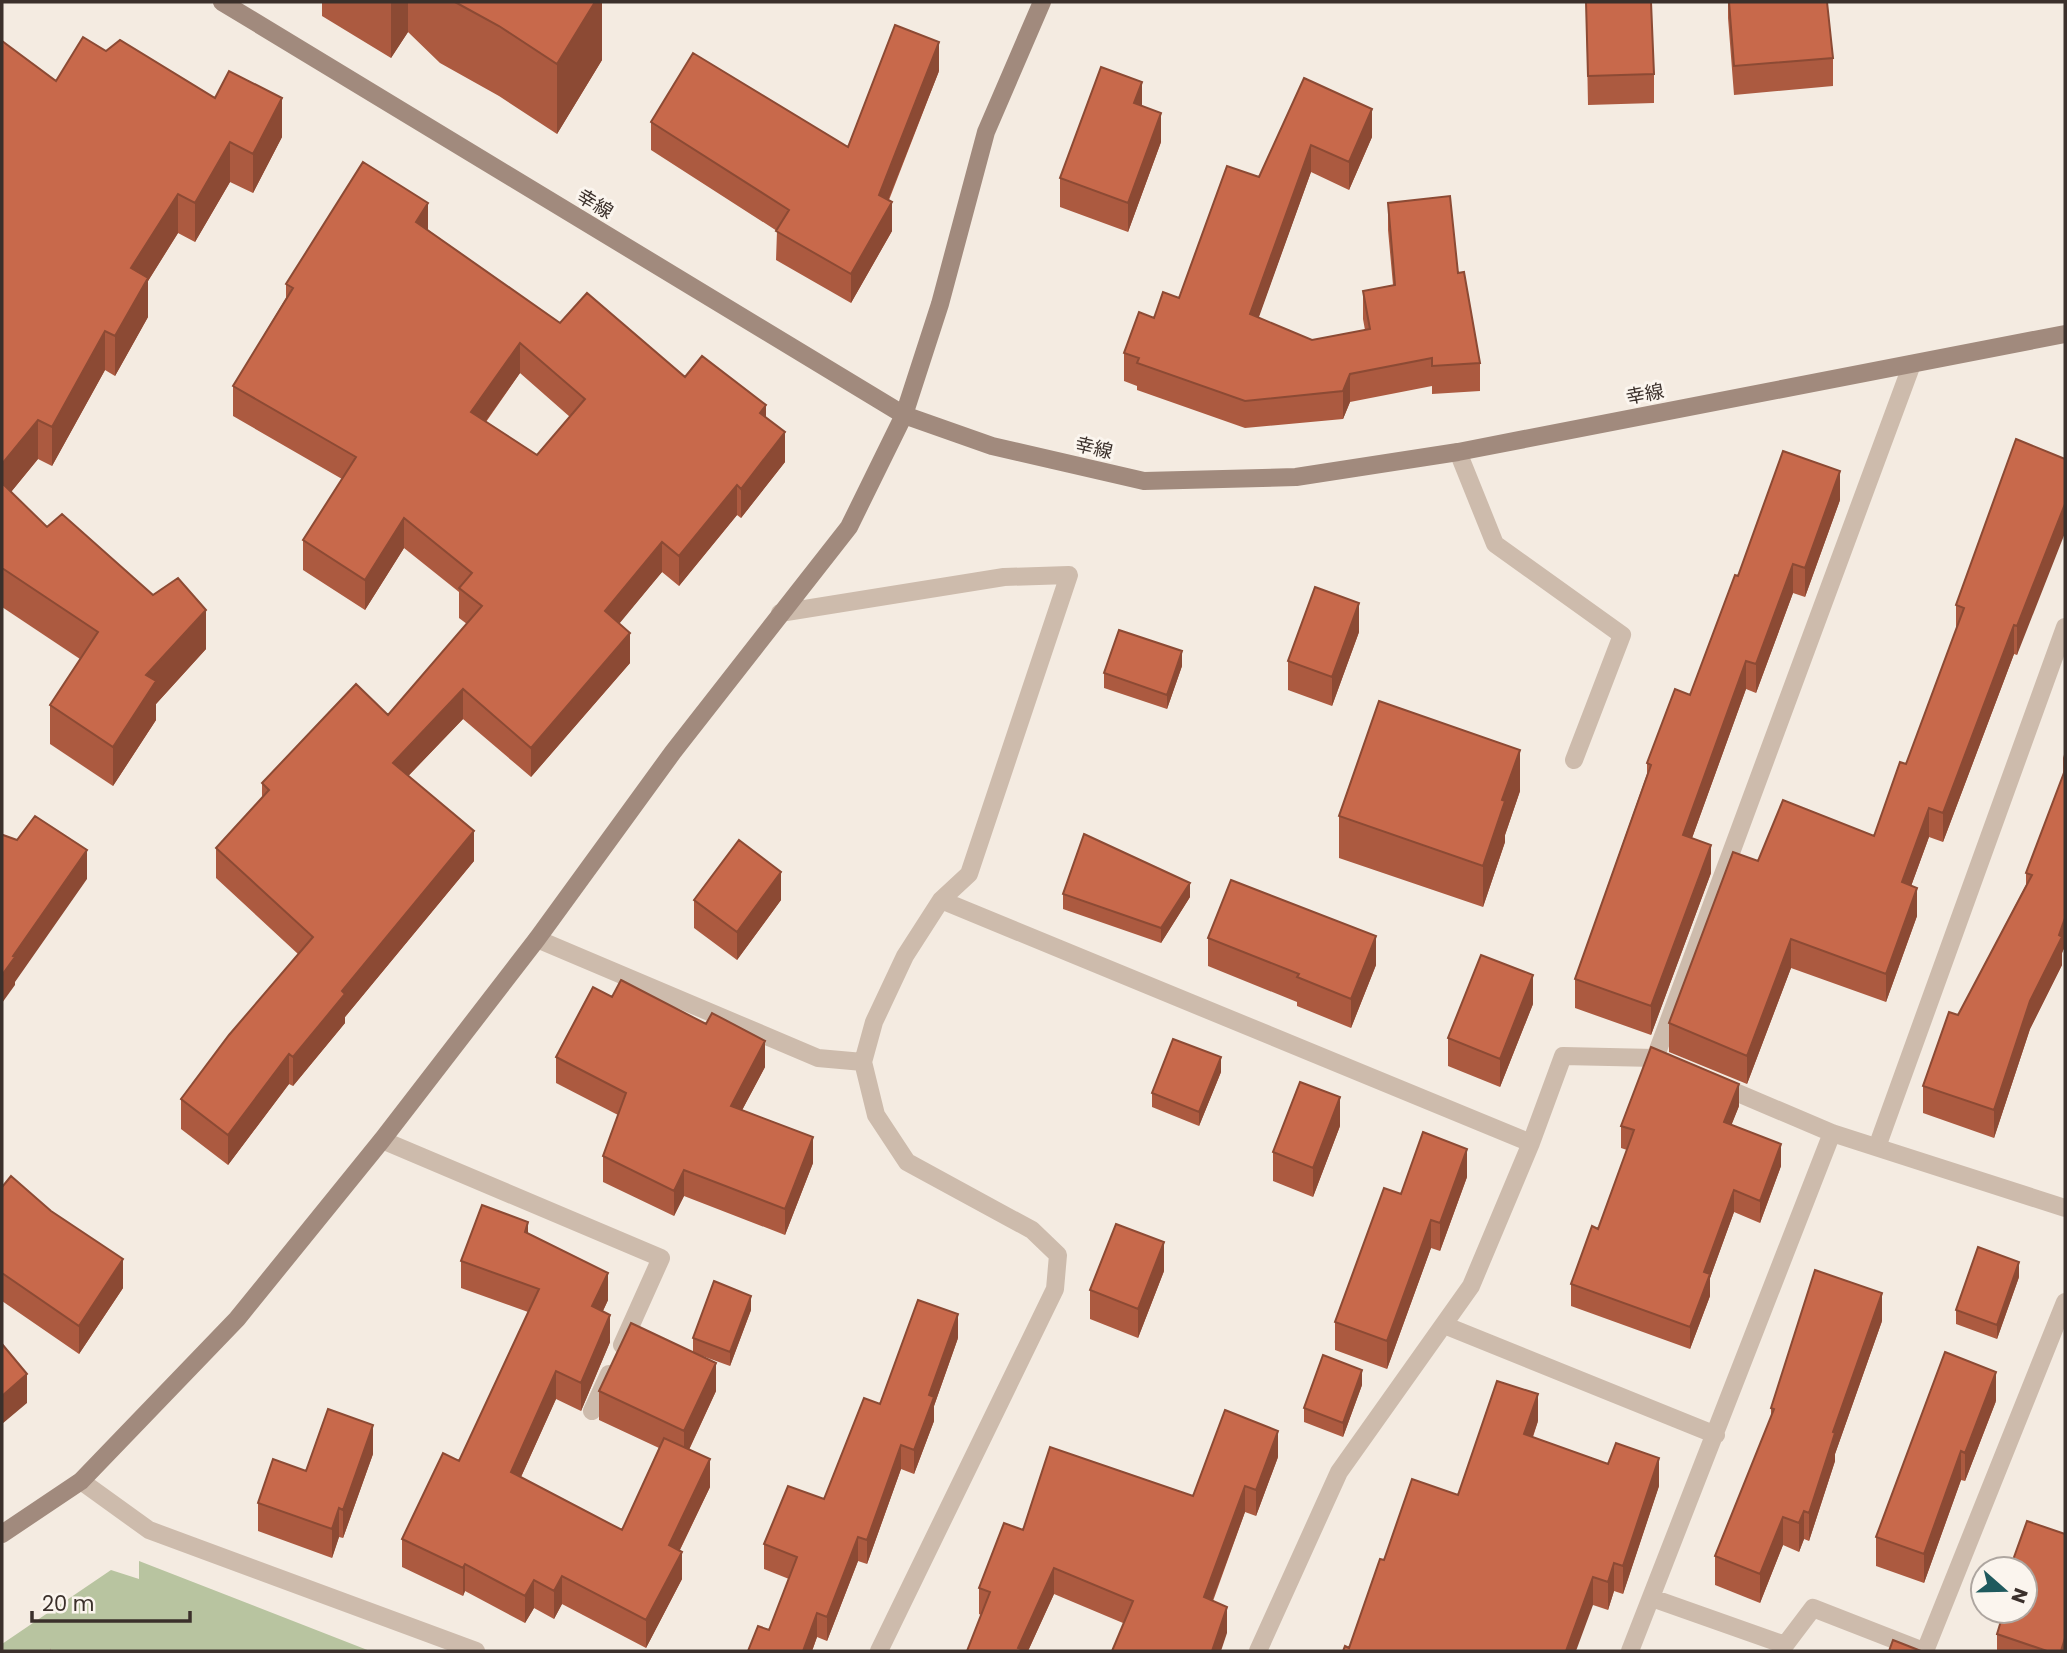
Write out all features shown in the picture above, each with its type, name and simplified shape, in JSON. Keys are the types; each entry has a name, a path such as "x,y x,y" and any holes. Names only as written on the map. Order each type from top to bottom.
{"street":[{"name":"幸線","path":"222,2 904,415 992,446 1144,481 1296,477 1458,452 2065,334"},
{"path":"2,1534 82,1481 237,1319 382,1140 537,939 673,752 849,527 904,415 940,304 986,132 1042,2"},
{"path":"1656,1058 1912,364"},
{"path":"1458,452 1495,544 1622,635 1574,760"},
{"path":"780,613 1004,577 1069,575 969,874 942,900 905,956 874,1022 863,1062 876,1115 907,1162 1032,1230 1058,1255 1055,1289 879,1651"},
{"path":"1877,1147 2065,627"},
{"path":"942,900 1531,1143"},
{"path":"537,939 818,1058 863,1062"},
{"path":"1258,1651 1339,1472 1471,1286 1531,1143 1563,1056 1656,1058 1681,1068"},
{"path":"1706,1079 1832,1133 2065,1208"},
{"path":"1630,1651 1832,1133"},
{"path":"382,1140 661,1258 592,1411"},
{"path":"1652,1598 1785,1645 1813,1608 1924,1651 2065,1302"},
{"path":"1444,1325 1716,1435"},
{"path":"82,1481 149,1530 476,1651"}],"green space":[{"path":"139,1561 370,1651 2,1651 2,1644 111,1570 139,1579"}],"building":[{"path":"455,2 595,2 557,64 499,26"},
{"path":"1586,2 1651,2 1654,74 1588,76"},
{"path":"1729,2 1827,2 1833,58 1734,66"},
{"path":"895,25 939,42 879,195 892,202 851,274 776,231 789,210 651,122 693,53 848,147"},
{"path":"83,37 106,51 120,40 215,98 229,71 282,98 253,154 230,142 195,203 178,194 131,268 148,278 115,336 105,331 52,427 38,420 2,464 2,41 56,81"},
{"path":"1101,67 1142,82 1134,103 1161,113 1128,203 1060,178"},
{"path":"1304,78 1372,109 1349,162 1311,145 1250,314 1312,340 1370,329 1363,291 1395,285 1388,203 1450,196 1458,273 1464,272 1480,363 1432,366 1432,358 1350,374 1343,391 1245,401 1137,363 1139,358 1124,353 1139,312 1154,318 1163,292 1179,298 1227,166 1259,177"},
{"path":"363,162 428,203 416,222 560,323 587,293 685,377 702,356 766,405 760,413 785,432 741,489 737,485 679,556 662,542 605,611 630,633 531,748 463,689 393,763 474,831 342,991 345,994 293,1057 289,1054 228,1135 181,1099 229,1035 313,937 216,848 269,790 262,783 356,684 388,715 482,606 459,588 472,573 404,518 365,580 303,540 356,457 233,386 293,288 286,284","holes":["520,343 585,399 537,455 471,412"]},
{"path":"2016,439 2065,459 2065,504 2017,626 2014,625 1943,813 1929,808 1902,882 1917,888 1886,974 1791,939 1747,1056 1669,1023 1733,852 1758,861 1783,800 1874,836 1900,762 1906,764 1964,608 1956,605"},
{"path":"1783,451 1840,471 1805,568 1793,564 1756,664 1746,661 1683,835 1711,845 1651,1006 1575,979 1651,765 1647,763 1675,689 1690,695 1735,575 1738,576"},
{"path":"2,483 47,527 62,514 153,595 178,578 206,610 146,675 156,681 113,747 50,705 98,632 2,568"},
{"path":"1315,587 1359,603 1332,677 1288,661"},
{"path":"1119,630 1182,651 1167,695 1104,673"},
{"path":"1379,701 1520,750 1483,866 1339,816"},
{"path":"2065,770 2065,918 2059,935 2062,937 2030,1001 1994,1110 1923,1086 1949,1012 1958,1015 2032,875 2026,873"},
{"path":"35,816 87,850 2,975 2,836 17,840"},
{"path":"1084,834 1190,883 1161,928 1063,894"},
{"path":"739,840 781,872 737,932 694,900"},
{"path":"1231,880 1376,936 1351,999 1297,977 1299,974 1208,938"},
{"path":"1481,955 1533,975 1500,1059 1448,1038"},
{"path":"621,980 706,1024 712,1013 765,1041 731,1106 813,1137 785,1209 684,1170 674,1191 603,1156 626,1093 556,1057 593,987 612,997"},
{"path":"1173,1039 1221,1057 1199,1112 1152,1093"},
{"path":"1651,1047 1739,1084 1724,1122 1781,1144 1760,1201 1734,1190 1704,1272 1710,1274 1690,1327 1571,1284 1592,1226 1598,1229 1634,1130 1621,1126"},
{"path":"1300,1082 1340,1097 1313,1168 1273,1152"},
{"path":"1423,1132 1467,1149 1440,1223 1431,1220 1387,1341 1335,1322 1384,1188 1401,1194"},
{"path":"11,1176 51,1211 123,1259 79,1326 2,1273 2,1187"},
{"path":"482,1205 528,1222 525,1232 608,1273 592,1306 610,1315 581,1383 556,1371 511,1472 622,1530 664,1438 710,1459 669,1545 682,1552 646,1620 562,1576 554,1591 534,1580 525,1596 465,1564 463,1568 402,1539 443,1453 459,1461 539,1289 461,1261"},
{"path":"1116,1224 1164,1242 1138,1309 1090,1290"},
{"path":"1978,1247 2019,1262 1997,1325 1956,1310"},
{"path":"1815,1270 1882,1293 1833,1432 1835,1433 1809,1513 1804,1511 1799,1523 1783,1517 1760,1574 1715,1556 1774,1409 1771,1408"},
{"path":"714,1281 751,1296 730,1352 693,1338"},
{"path":"918,1300 958,1314 929,1395 934,1397 914,1450 901,1445 867,1540 858,1537 827,1617 817,1613 803,1651 748,1651 758,1626 769,1630 797,1557 764,1544 788,1486 824,1499 864,1398 880,1404"},
{"path":"631,1323 716,1363 684,1431 599,1391"},
{"path":"2,1344 27,1374 2,1396"},
{"path":"1945,1352 1996,1372 1965,1453 1961,1451 1924,1554 1876,1537"},
{"path":"1323,1355 1362,1370 1343,1423 1304,1408"},
{"path":"1497,1381 1538,1394 1524,1434 1608,1464 1616,1443 1659,1458 1623,1566 1614,1563 1608,1582 1593,1577 1566,1651 1343,1651 1345,1646 1349,1648 1412,1479 1458,1495"},
{"path":"328,1409 373,1425 343,1510 339,1508 332,1529 258,1503 273,1459 306,1471"},
{"path":"1225,1410 1278,1431 1256,1490 1245,1486 1204,1597 1227,1607 1212,1651 1112,1651 1133,1601 1054,1568 1018,1648 1026,1651 967,1651 990,1592 979,1588 1004,1523 1023,1530 1050,1447 1193,1496"},
{"path":"2027,1521 2065,1534 2065,1638 2061,1651 2047,1651 1997,1634 2000,1625 2039,1625 2039,1555 2015,1555"},
{"path":"1893,1640 1921,1651 1889,1651"}]}
